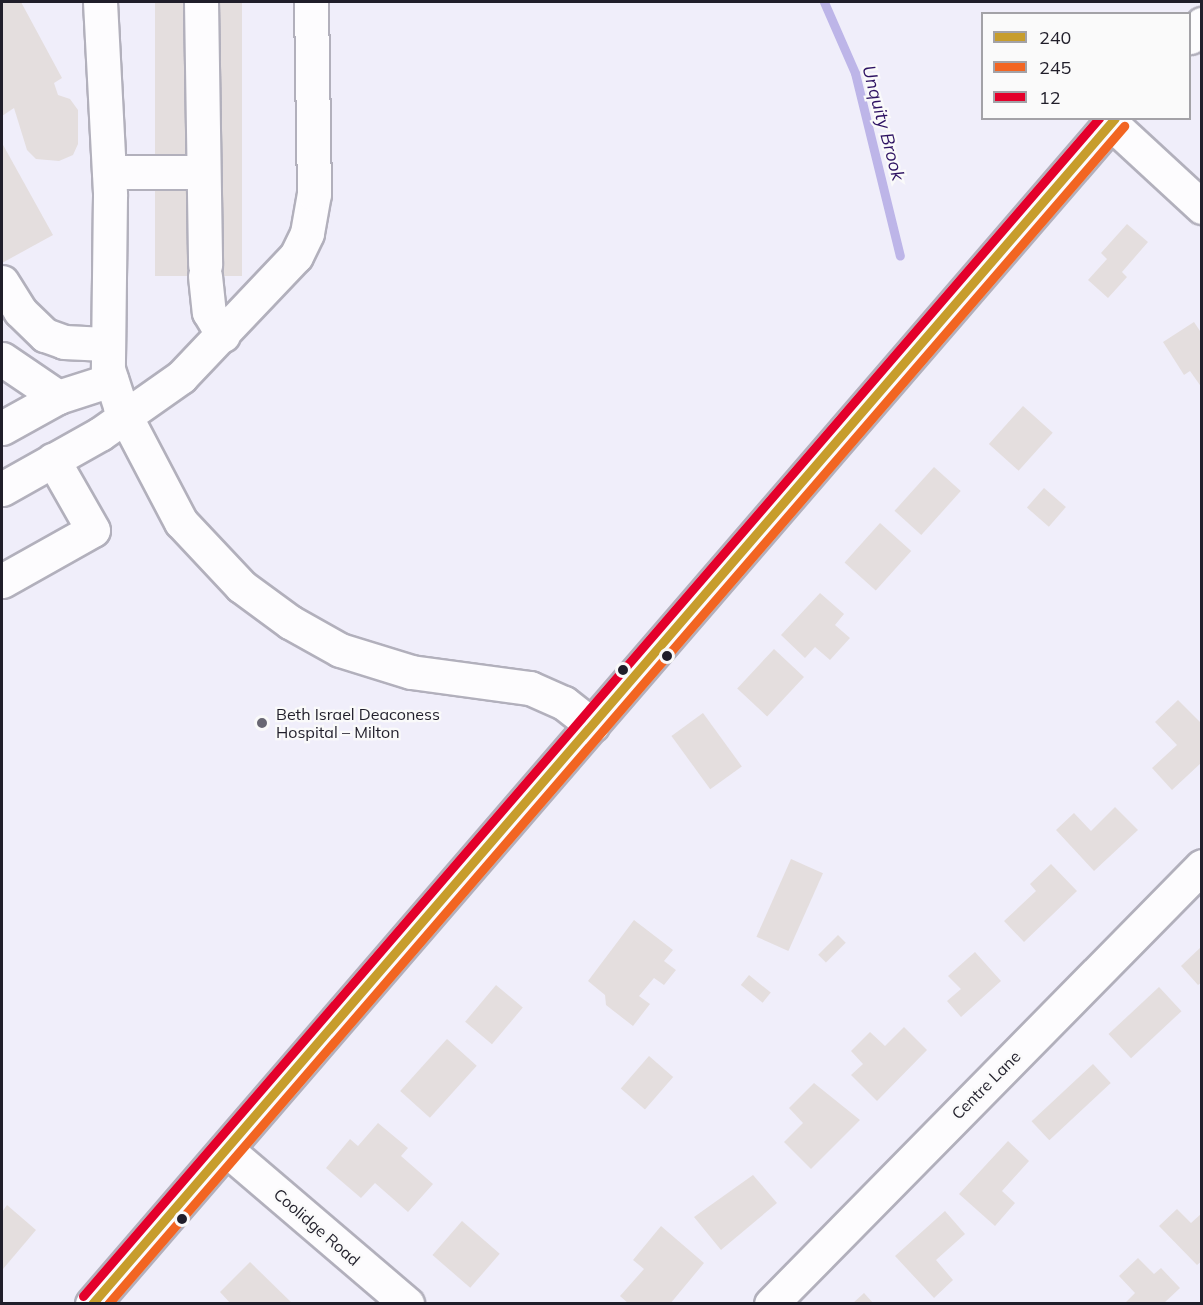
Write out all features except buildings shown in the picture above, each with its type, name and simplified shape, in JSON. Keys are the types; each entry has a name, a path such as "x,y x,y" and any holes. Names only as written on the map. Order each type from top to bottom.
{"main road":[{"path":"100,2 109,172 106,344 111,380 162,492 193,537 227,574 290,622 340,650 393,668 542,691 592,725"},
{"path":"201,2 205,270 209,312 222,335"},
{"path":"2,489 126,417 182,377 288,266 310,221 315,178 311,2"},
{"path":"1191,36 1202,24"},
{"path":"92,1304 1113,121 1202,207"},
{"path":"109,172 203,172"},
{"path":"2,282 20,311 45,335 64,342 106,344"},
{"path":"2,359 58,398"},
{"path":"2,428 58,398 111,380"},
{"path":"2,581 93,530 53,460"},
{"name":"Centre Lane","path":"771,1304 1202,866"},
{"name":"Coolidge Road","path":"227,1150 407,1304"}],"waterway":[{"name":"Unquity Brook","path":"824,2 855,73 900,256"}],"transit line":[{"name":"12","path":"83,1296 1097,120"},
{"name":"240","path":"92,1304 1113,120"},
{"name":"245","path":"108,1304 1124,126"}],"place":[{"name":"Beth Israel Deaconess Hospital – Milton","path":"262,723"}]}
